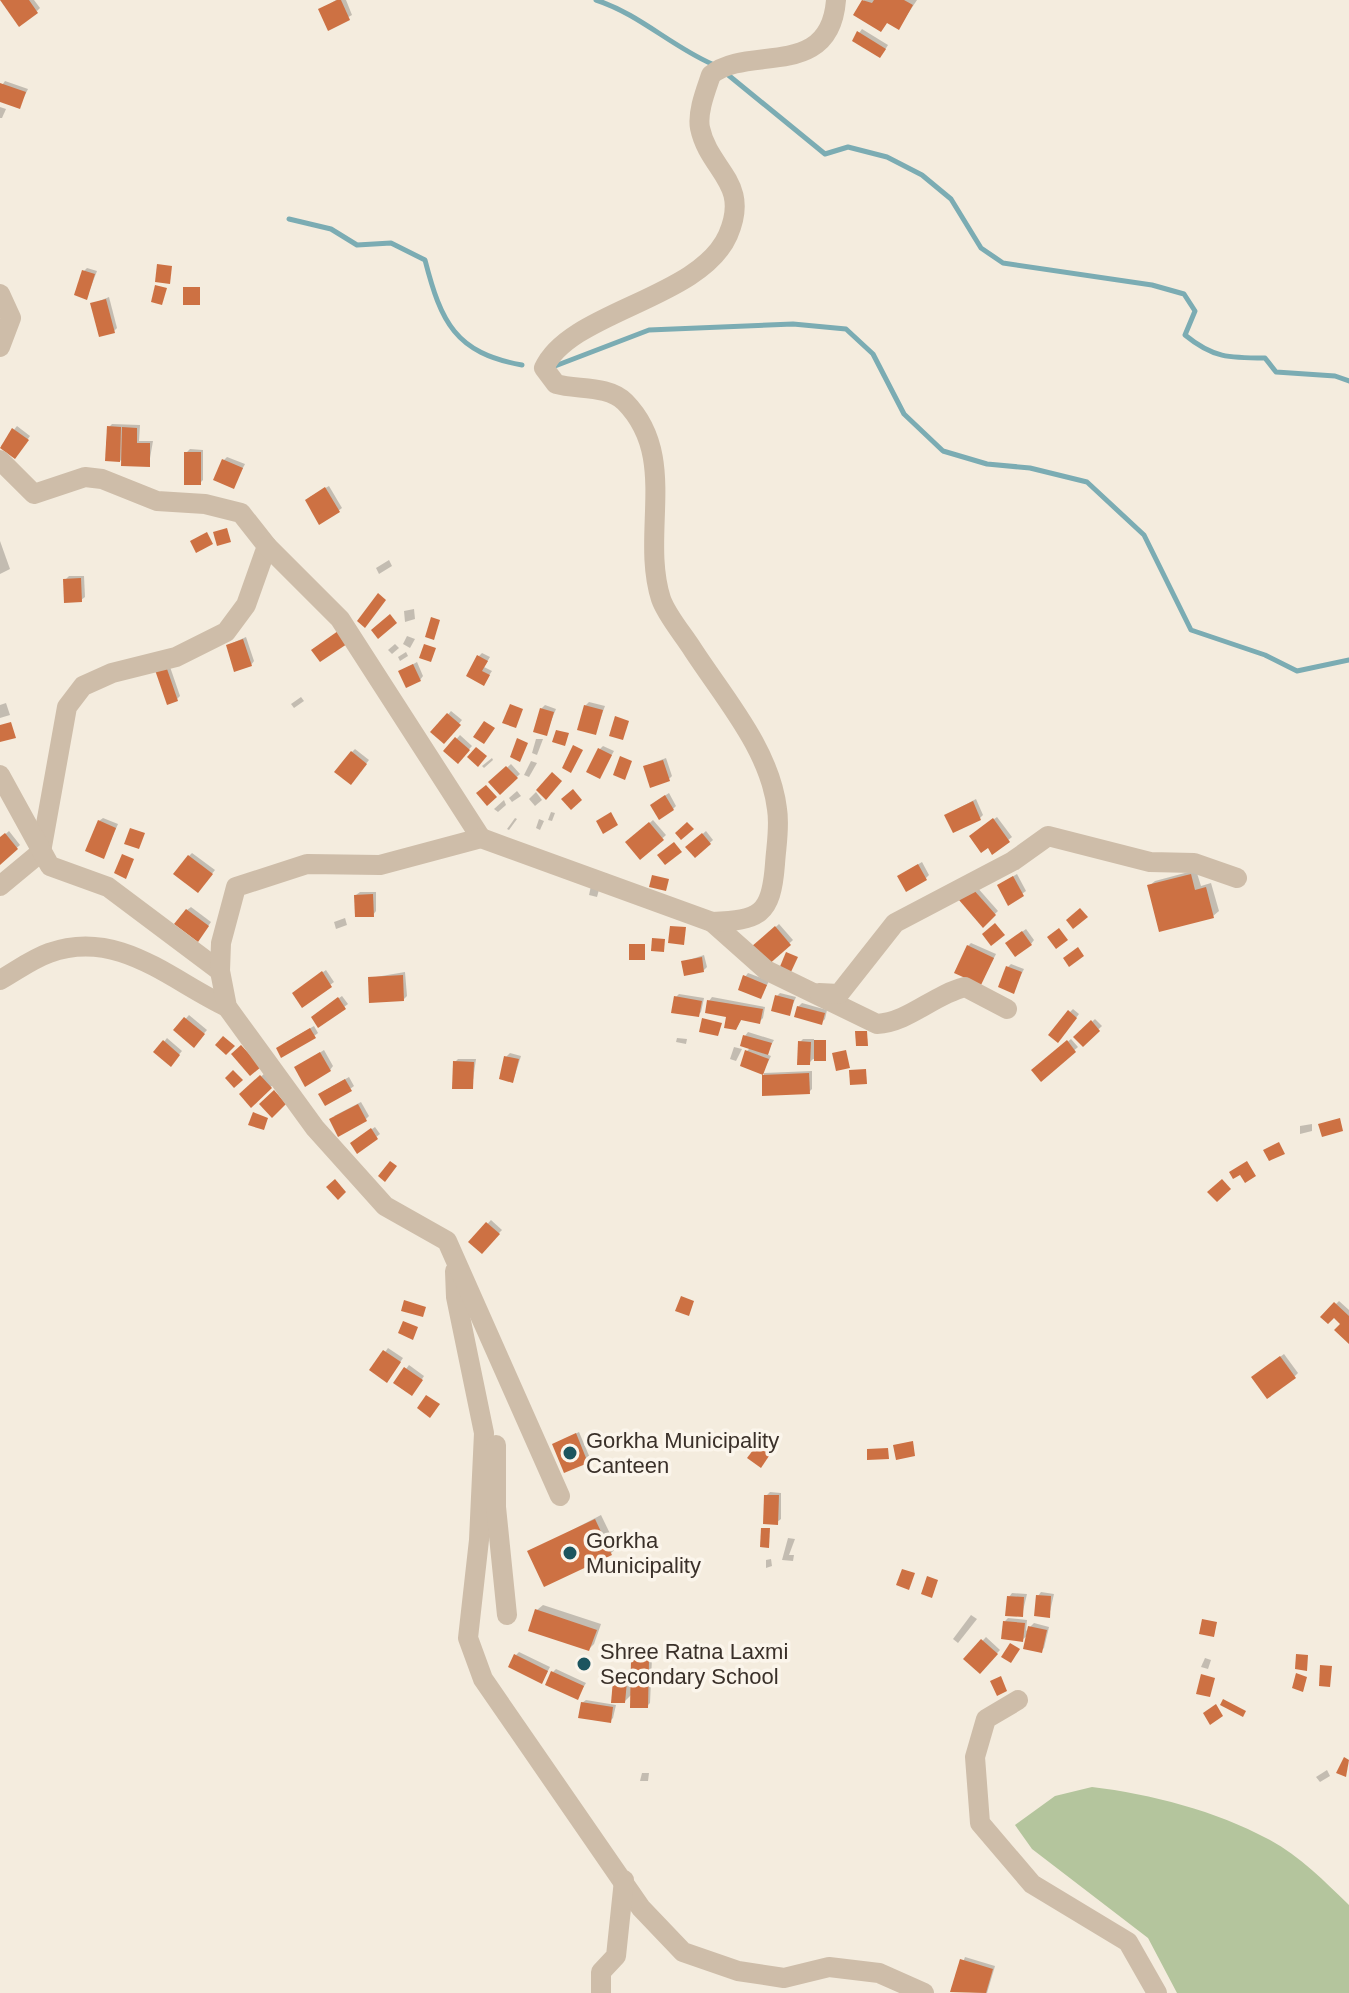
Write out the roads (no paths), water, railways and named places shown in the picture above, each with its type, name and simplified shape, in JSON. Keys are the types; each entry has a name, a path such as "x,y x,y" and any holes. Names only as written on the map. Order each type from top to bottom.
{"street":[{"path":"227,1007 220,971 221,943 236,887 307,864 380,865 481,838 712,922 749,921 762,910 773,886 778,810 764,760 662,601 653,555 657,465 653,449 623,400 606,391 556,384 544,368 564,343 699,271 720,249 735,211 733,185 700,128 711,75 730,66 784,59 808,48 826,33 835,16 836,0"},
{"path":"0,294 11,318 0,347"},
{"path":"0,460 34,494 85,477 102,479 157,501 205,504 241,513 267,546 340,619 481,838"},
{"path":"0,886 41,852 67,707 83,686 112,673 176,657 226,632 246,605 267,546"},
{"path":"0,775 50,866 108,887 220,971"},
{"path":"819,993 839,994 895,923 1013,861 1048,836 1150,862 1194,863 1237,878"},
{"path":"712,922 766,970 819,993 840,1009 877,1024 894,1023 943,992 965,987 1007,1009"},
{"path":"0,980 50,952 99,945 153,963 227,1007 315,1128 385,1206 447,1241 560,1496"},
{"path":"454,1255 456,1297 484,1433 479,1540 468,1638 483,1679 641,1908 683,1952 738,1971 784,1978 829,1967 879,1973 924,1993"},
{"path":"476,1396 488,1406 496,1433 496,1507 507,1615"},
{"path":"1018,1700 986,1719 975,1757 980,1823 1032,1884 1128,1942 1157,1993"},
{"path":"601,1993 601,1972 616,1956 624,1880"}],"waterway":[{"path":"596,0 626,13 712,64"},
{"path":"727,74 825,154 848,147 887,157 922,175 951,199 981,248 1003,263 1152,285 1184,294 1195,311 1185,335 1204,348 1231,357 1265,358 1276,372 1335,376 1349,381"},
{"path":"289,219 331,229 357,245 391,243 425,260 437,301 454,331 481,352 522,365"},
{"path":"555,366 649,330 793,324 846,329 873,354 904,414 943,451 987,464 1030,468 1087,482 1144,535 1191,630 1265,655 1297,671 1349,660"}],"place":[{"name":"Gorkha Municipality Canteen","path":"570,1453"},
{"name":"Gorkha Municipality","path":"570,1553"},
{"name":"Shree Ratna Laxmi Secondary School","path":"584,1664"}]}
